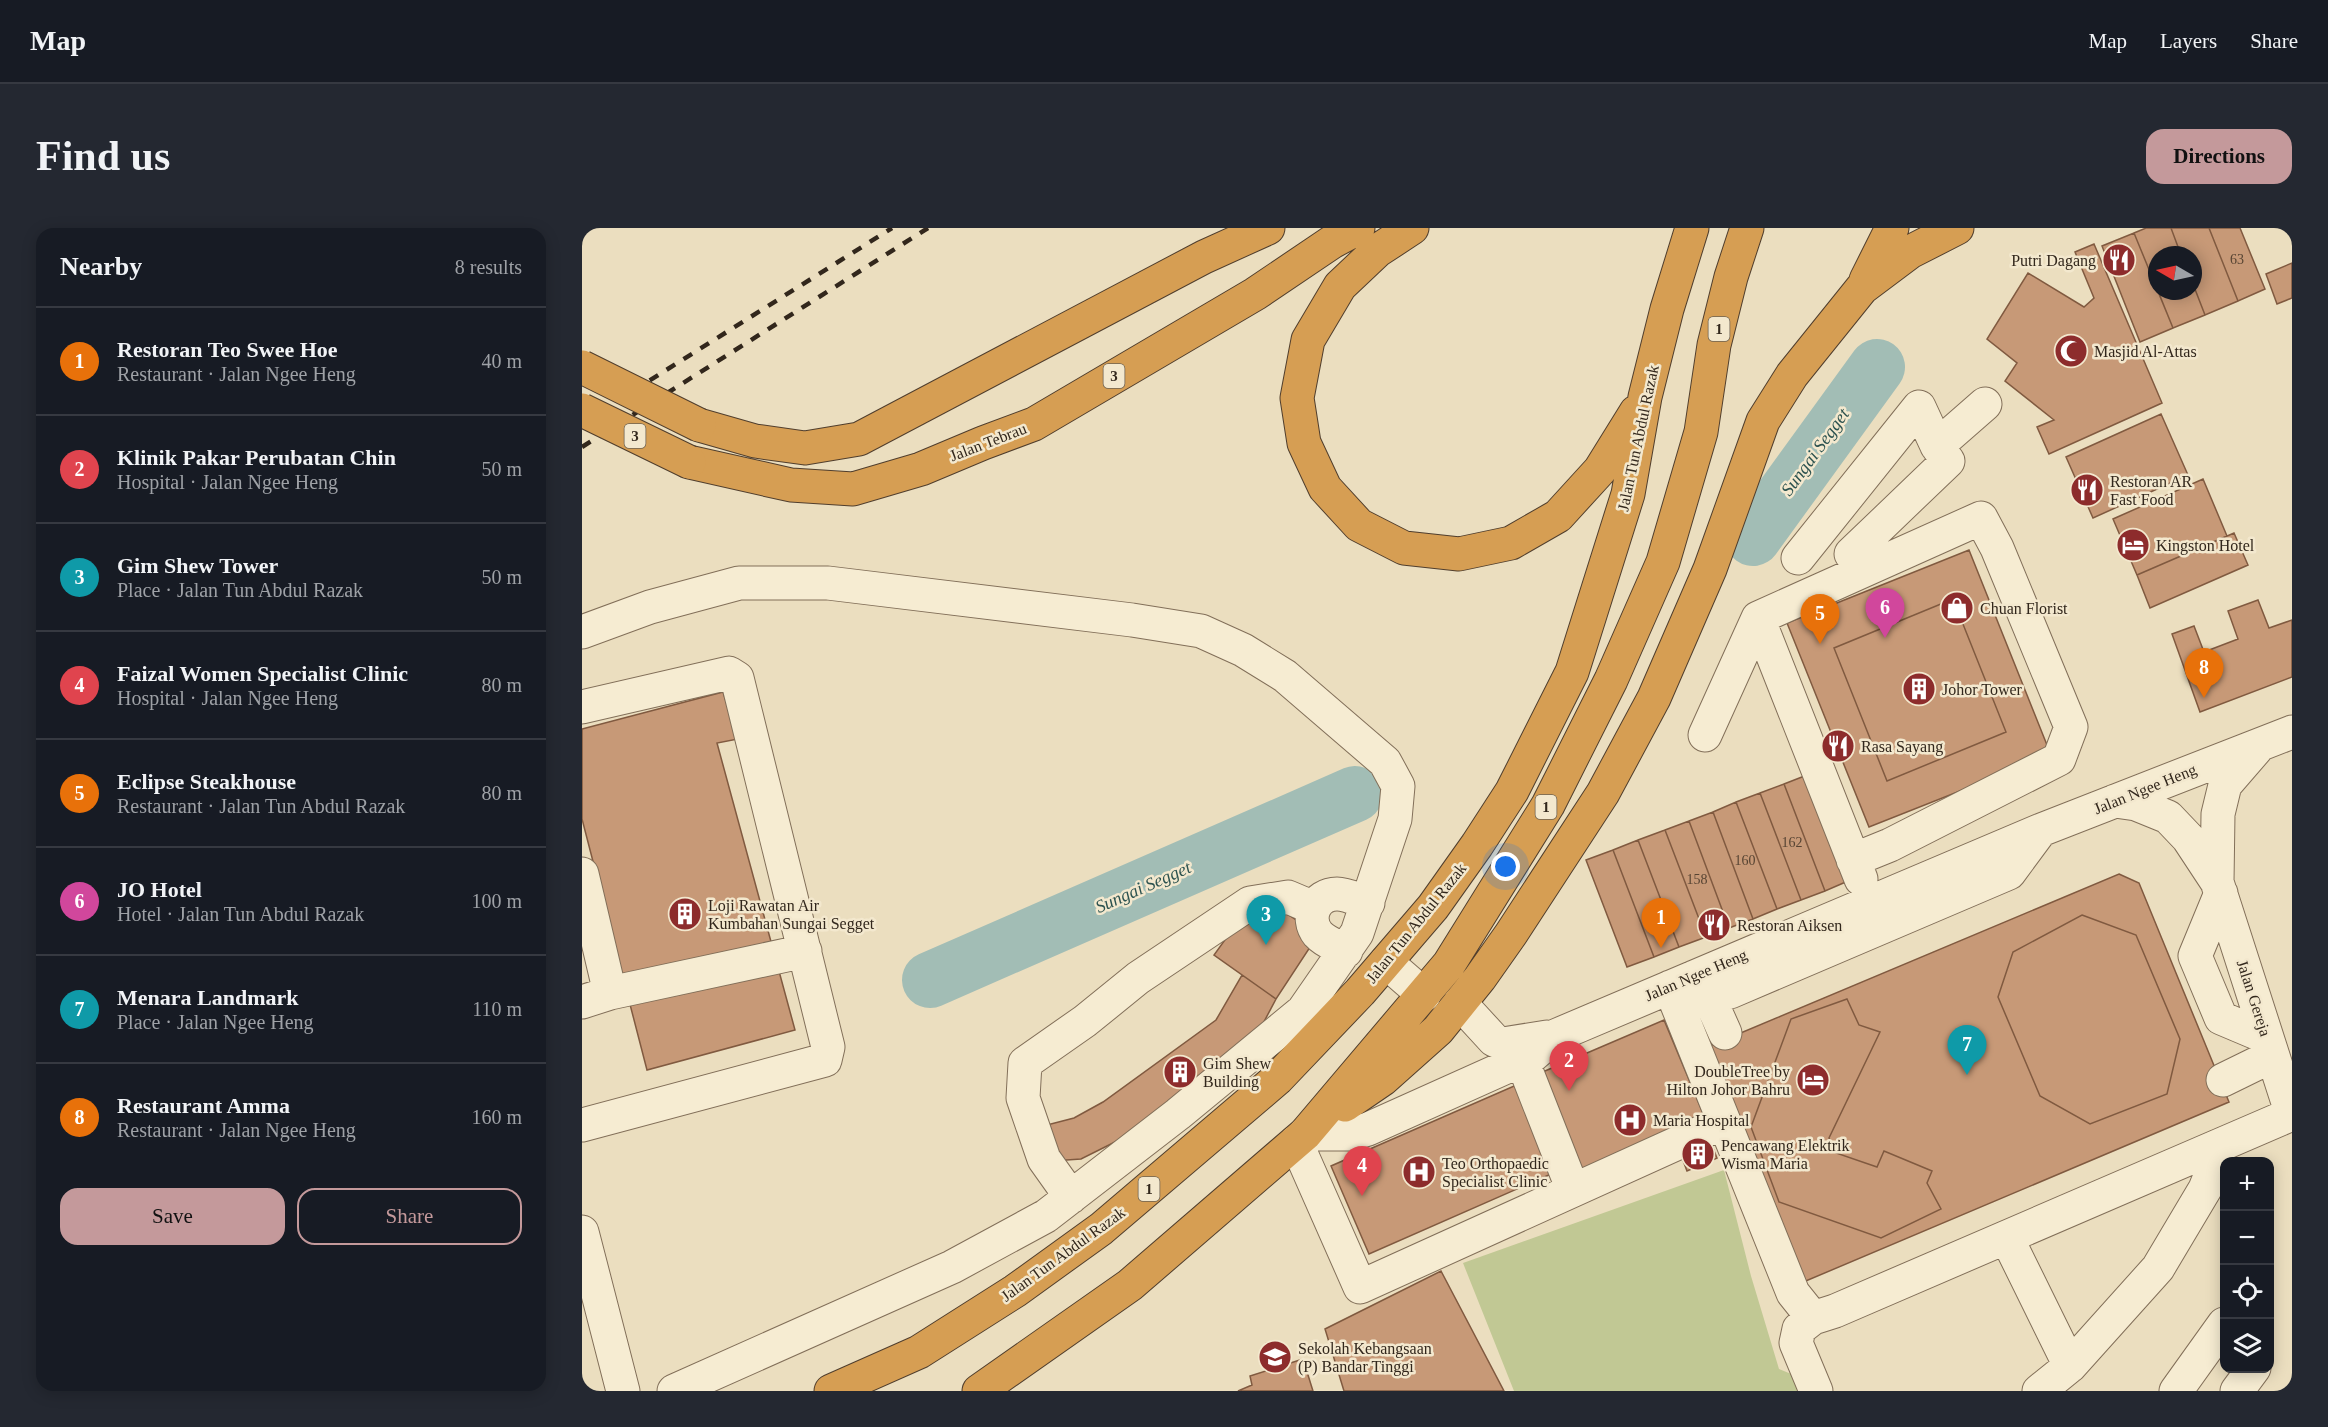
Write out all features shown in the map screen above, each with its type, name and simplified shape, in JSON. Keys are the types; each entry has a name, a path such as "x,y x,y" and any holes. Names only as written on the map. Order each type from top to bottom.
{"highway":[{"name":"3","path":"582,367 699,425 755,441 805,448 859,439 1204,257 1268,228"},
{"name":"Jalan Tebrau","path":"582,410 689,462 791,485 853,489 921,469 1034,424 1255,294 1332,242 1358,228"},
{"path":"1412,228 1377,251 1340,286 1308,340 1297,398 1304,443 1325,488 1359,525 1404,548 1459,554 1511,543 1558,516 1600,470 1645,397"},
{"name":"Jalan Tun Abdul Razak","path":"831,1391 920,1352 1015,1291 1101,1229 1276,1079 1360,992 1432,907 1477,845 1512,791 1572,672 1628,494 1645,397 1667,309 1692,228"},
{"name":"1","path":"979,1391 1130,1286 1300,1138 1449,964 1548,805 1611,680 1663,562 1701,432 1714,345 1731,278 1748,228"},
{"path":"1300,1138 1383,1079 1438,1030 1511,934 1604,793 1654,698 1710,569 1763,421 1792,375 1862,288 1892,228"},
{"path":"1862,288 1910,252 1957,228"}],"street":[{"path":"1937,446 1985,404"},
{"path":"1798,558 1919,407 1937,446 1948,461 1851,554"},
{"path":"1705,735 1758,618 1981,518 2001,559 2071,727 2059,759 1890,845 1853,860"},
{"path":"582,632 650,607 739,583 828,583 1073,612 1201,631 1243,650 1285,676 1385,762 1398,786 1395,819 1357,933 1303,1011 1178,1114 1046,1216 952,1267 674,1391"},
{"path":"1758,618 1870,902"},
{"path":"582,707 729,674 737,678 828,1047 825,1060 582,1125"},
{"name":"Jalan Ngee Heng","path":"1300,1138 1352,1134 1368,1130 1533,1055 1555,1036 1689,984 1870,902 2041,830 2292,732"},
{"name":"Jalan Gereja","path":"2219,888 2218,814 2225,785 2262,743"},
{"name":"Jalan Gereja","path":"2115,801 2136,804 2168,817 2188,838 2219,888 2292,1114"},
{"path":"1689,984 1719,992 1730,992 2009,873 2041,830"},
{"path":"582,874 596,998 805,951"},
{"path":"2219,888 2195,956 2222,1017 2269,1047 2223,1080"},
{"path":"1346,951 1321,938 1316,932 1312,916 1314,908 1318,901 1332,894 1340,894 1368,903"},
{"path":"1071,1197 1044,1159 1023,1098 1025,1063 1085,1021 1138,978 1250,903 1288,897 1314,908"},
{"path":"1386,962 1424,995"},
{"path":"1689,984 1725,1033"},
{"path":"1689,984 1724,1122 1793,1293 1813,1318"},
{"path":"1460,1003 1494,1040 1503,1044 1555,1036"},
{"path":"1522,1060 1574,1190"},
{"path":"1816,1391 1796,1343 1799,1329 1813,1318 1835,1311 2007,1238 2292,1114"},
{"path":"1300,1138 1360,1287 1724,1122"},
{"path":"2054,1383 2157,1268 2205,1189 2223,1144"},
{"path":"582,1232 623,1391"},
{"path":"2007,1238 2054,1383"},
{"path":"2176,1391 2220,1330"},
{"path":"2237,1391 2250,1373"}],"green space":[{"path":"1724,1170 1751,1276 1779,1369 1801,1378 1807,1391 1514,1391 1463,1263"}],"building":[{"path":"2146,228 2171,228 2178,246 2148,246 2148,267 2134,233"},
{"path":"2171,228 2209,228 2238,301 2205,315 2199,300 2202,300 2202,246 2178,246"},
{"path":"2209,228 2240,228 2265,289 2238,301"},
{"path":"2134,233 2148,267 2148,300 2162,300 2173,328 2140,342 2102,246"},
{"name":"Masjid Al-Attas","path":"2094,244 2162,403 2049,454 2037,427 2054,420 2005,381 2017,363 1987,339 2028,273 2084,307 2094,298 2075,252"},
{"path":"2292,263 2292,298 2277,304 2266,274"},
{"path":"2162,300 2199,300 2205,315 2173,328"},
{"path":"2161,414 2188,475 2093,518 2066,457"},
{"path":"2203,479 2227,536 2137,575 2113,519"},
{"path":"2234,533 2248,565 2150,608 2137,575"},
{"name":"Johor Tower","path":"1969,550 2051,755 1869,827 1787,623"},
{"path":"1953,599 2006,732 1887,781 1834,648"},
{"path":"2258,600 2269,628 2292,620 2292,677 2200,712 2172,634 2194,626 2204,652 2238,639 2228,611"},
{"name":"Loji Rawatan Air Kumbahan Sungai Segget","path":"723,692 738,739 717,743 795,1030 647,1070 582,819 582,729"},
{"path":"1807,775 1848,881 1825,891 1784,784"},
{"path":"1784,784 1825,891 1801,900 1760,793"},
{"path":"1760,793 1801,900 1777,909 1736,802"},
{"path":"1736,802 1777,909 1753,919 1713,812"},
{"path":"1713,812 1753,919 1729,928 1689,821"},
{"path":"1689,821 1729,928 1706,937 1665,830"},
{"path":"1665,830 1706,937 1679,947 1638,840"},
{"path":"1638,840 1679,947 1654,957 1613,850"},
{"path":"1613,850 1654,957 1627,967 1586,860"},
{"path":"2119,874 2139,883 2229,1102 1801,1283 1705,1048"},
{"path":"1270,902 1318,935 1276,999 1214,955 1250,905 1266,918"},
{"path":"2082,915 2136,935 2180,1039 2167,1094 2090,1124 2040,1096 1998,997 2013,952"},
{"name":"Gim Shew Building","path":"1242,975 1276,999 1258,1033 1119,1140 1081,1159 1052,1161 1043,1126 1074,1118 1103,1102 1216,1020"},
{"name":"DoubleTree by Hilton Johor Bahru","path":"1847,999 1859,1025 1880,1032 1829,1138 1836,1153 1877,1167 1884,1151 1932,1171 1927,1183 1941,1209 1881,1238 1779,1202 1751,1127 1791,1019"},
{"path":"1664,1020 1705,1118 1579,1171 1538,1074"},
{"path":"1521,1083 1558,1171 1369,1254 1331,1166"},
{"name":"Pencawang Elektrik Wisma Maria","path":"1709,1138 1717,1158 1687,1171 1679,1150"},
{"path":"1441,1271 1504,1391 1344,1391 1325,1329"},
{"path":"1303,1359 1313,1391 1238,1391 1252,1385 1250,1376"}],"waterway":[{"name":"Sungai Segget","path":"1753,538 1877,367"},
{"name":"Sungai Segget","path":"930,980 1355,794"}],"railway":[{"path":"582,423 892,228"},
{"path":"582,447 928,228"}],"place":[{"name":"Putri Dagang","path":"2119,260"},
{"name":"Masjid Al-Attas","path":"2071,351"},
{"name":"Restoran AR Fast Food","path":"2087,490"},
{"name":"Kingston Hotel","path":"2133,545"},
{"name":"Chuan Florist","path":"1957,608"},
{"name":"JO Hotel","path":"1885,638"},
{"name":"Eclipse Steakhouse","path":"1820,644"},
{"name":"Johor Tower","path":"1919,689"},
{"name":"Restaurant Amma","path":"2204,698"},
{"name":"Rasa Sayang","path":"1838,746"},
{"name":"Loji Rawatan Air Kumbahan Sungai Segget","path":"685,914"},
{"name":"Restoran Aiksen","path":"1714,925"},
{"name":"Gim Shew Tower","path":"1266,945"},
{"name":"Restoran Teo Swee Hoe","path":"1661,948"},
{"name":"Gim Shew Building","path":"1180,1072"},
{"name":"Menara Landmark","path":"1967,1075"},
{"name":"DoubleTree by Hilton Johor Bahru","path":"1813,1080"},
{"name":"Klinik Pakar Perubatan Chin","path":"1569,1091"},
{"name":"Maria Hospital","path":"1630,1120"},
{"name":"Pencawang Elektrik Wisma Maria","path":"1698,1154"},
{"name":"Teo Orthopaedic Specialist Clinic","path":"1419,1172"},
{"name":"Faizal Women Specialist Clinic","path":"1362,1196"},
{"name":"Sekolah Kebangsaan (P) Bandar Tinggi","path":"1275,1357"}]}
